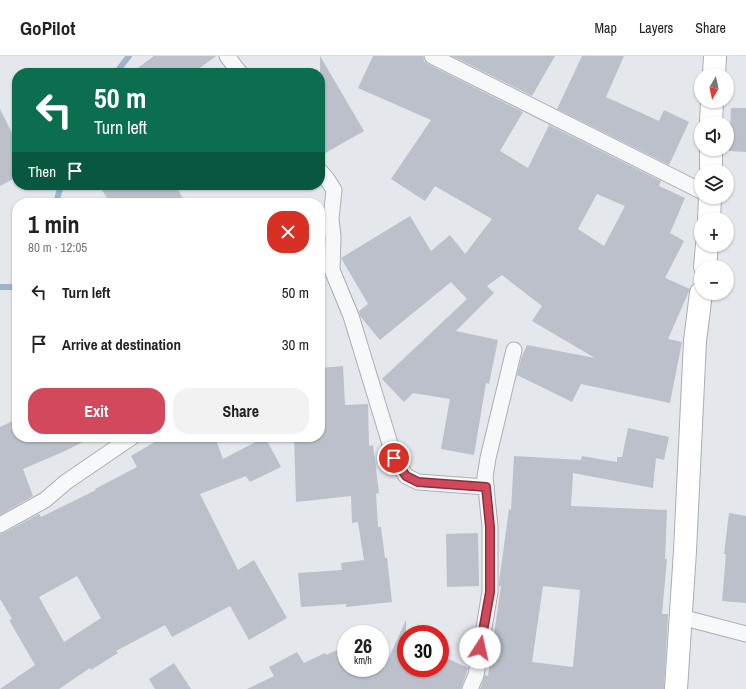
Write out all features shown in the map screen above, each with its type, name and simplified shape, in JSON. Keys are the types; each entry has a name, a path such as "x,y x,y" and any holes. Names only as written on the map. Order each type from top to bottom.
{"street":[{"path":"227,56 236,68"},
{"path":"432,56 694,187"},
{"path":"714,68 715,56"},
{"path":"325,176 334,190 331,219 333,237 332,270 351,316 394,458 406,476 418,482 486,487"},
{"path":"676,689 695,340 700,300"},
{"path":"470,689 476,675 490,592 490,527 484,476 514,350"},
{"path":"0,525 45,500 66,482 125,442"},
{"path":"681,617 746,634"}],"building":[{"path":"154,56 216,56 200,68 138,68"},
{"path":"320,56 364,131 325,153 325,68 320,68"},
{"path":"373,56 423,56 424,61 428,64 523,112 500,151 528,168 549,125 661,181 659,186 685,198 670,233 684,241 665,278 690,289 668,339 682,342 670,403 581,384 572,402 517,375 522,356 527,345 595,358 532,321 542,306 502,275 487,286 494,293 456,331 498,340 489,384 486,383 474,455 441,449 450,399 413,393 404,402 382,379 467,299 451,282 380,340 360,316 359,311 368,304 341,258 410,216 431,251 450,235 465,254 492,219 435,186 425,201 391,179 431,120 358,88","holes":["597,194 625,206 604,246 578,229"]},
{"path":"452,56 555,56 532,96"},
{"path":"582,56 624,56 606,97 659,121 664,110 689,122 669,165 557,109"},
{"path":"731,108 746,108 746,152 734,151 734,116 731,116"},
{"path":"0,109 12,133 12,180 0,186"},
{"path":"102,190 178,190 182,198 107,198"},
{"path":"343,366 345,405 368,404 369,446 373,445 379,493 376,494 378,527 381,527 385,558 387,558 392,602 346,607 346,604 301,607 298,573 342,570 341,563 364,560 358,522 352,523 351,496 296,502 294,442 325,442 325,368"},
{"path":"12,421 12,442 83,442 23,469 33,496 0,515 0,427"},
{"path":"628,428 669,437 664,460 656,458 653,488 573,473 571,506 667,510 665,559 667,559 662,614 668,614 664,689 480,689 485,675 488,676 501,586 499,586 499,582 509,509 511,510 514,456 581,460 582,456 617,462 617,457 622,457","holes":["543,586 580,590 573,667 532,662"]},
{"path":"155,442 217,442 223,459 255,442 268,442 281,467 250,482 246,476 200,494 238,570 254,560 287,618 249,640 230,606 172,637 165,625 116,651 118,653 91,670 90,668 59,689 0,689 35,665 9,620 12,619 0,599 0,534 39,514 41,517 96,490 95,489 137,467 131,456","holes":["77,576 101,618 64,642 39,597"]},
{"path":"729,513 746,516 746,603 722,601 726,554 724,554"},
{"path":"478,533 479,586 447,587 446,534"},
{"path":"397,640 397,677 449,677 449,659 468,668 461,689 247,689 274,676 269,667 297,652 304,663 325,653 326,655 337,650 337,677 389,677 389,657"},
{"path":"174,663 191,689 155,689 149,679"}],"waterway":[{"path":"120,68 129,56"},
{"path":"57,198 60,190"},
{"path":"0,287 12,287"}],"route":[{"path":"394,458 406,476 418,482 486,487 490,527 490,592 480,648"}]}
